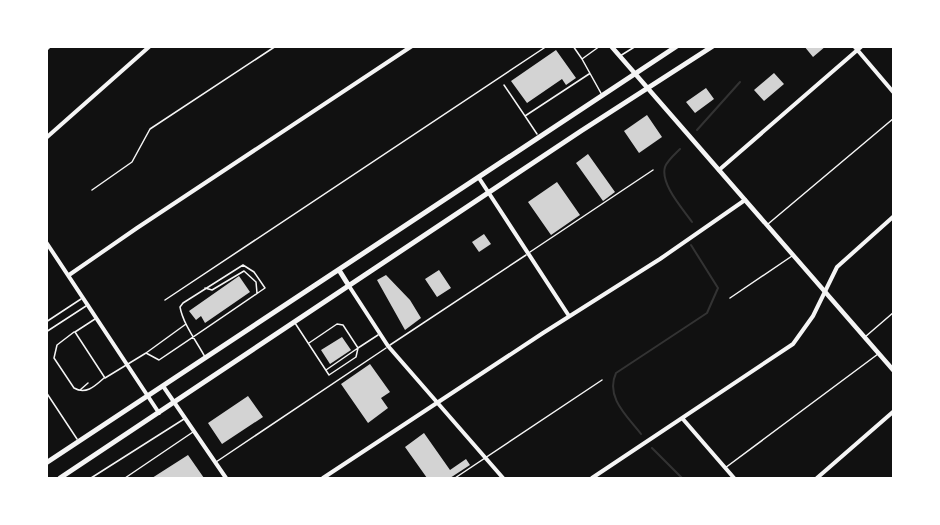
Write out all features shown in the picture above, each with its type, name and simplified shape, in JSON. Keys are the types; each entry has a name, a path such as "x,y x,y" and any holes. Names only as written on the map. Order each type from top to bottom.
{"main road":[{"path":"46,463 677,46"},
{"path":"60,478 646,87 713,46"},
{"path":"339,270 349,286"}],"street":[{"path":"46,138 150,46"},
{"path":"69,275 412,46"},
{"path":"611,46 894,371"},
{"path":"719,170 856,48 862,46"},
{"path":"856,48 894,93"},
{"path":"479,178 569,316"},
{"path":"323,478 660,259 745,200"},
{"path":"592,478 793,344 813,316 837,267 894,216"},
{"path":"46,242 159,413"},
{"path":"349,286 388,346 503,478"},
{"path":"163,386 226,478"},
{"path":"817,478 894,411"},
{"path":"682,418 734,478"}],"lane":[{"path":"46,51 51,46"},
{"path":"92,189 132,162 150,129 276,46"},
{"path":"165,300 547,46"},
{"path":"573,46 603,96"},
{"path":"582,59 600,46"},
{"path":"620,56 633,47"},
{"path":"525,116 589,74"},
{"path":"504,85 540,138"},
{"path":"767,225 894,118"},
{"path":"215,462 653,170"},
{"path":"730,298 793,255"},
{"path":"146,353 159,360 195,336 265,288 254,272 243,265 204,288 180,308 195,336 205,358"},
{"path":"204,288 212,290 244,271 256,282 256,294"},
{"path":"46,322 84,297"},
{"path":"46,332 89,304"},
{"path":"865,337 894,312"},
{"path":"97,317 60,342 54,353 74,388 80,391 86,391 187,324"},
{"path":"295,322 308,343 329,375 356,357 358,348 343,325 337,324 308,343"},
{"path":"75,332 105,378"},
{"path":"326,370 380,334"},
{"path":"725,468 879,354"},
{"path":"96,376 102,372"},
{"path":"455,478 602,380"},
{"path":"80,391 88,383"},
{"path":"46,392 79,441"},
{"path":"92,478 185,418"},
{"path":"125,478 194,432"}],"building":[{"path":"804,46 826,46 813,57"},
{"path":"556,50 576,78 566,85 562,79 527,103 511,81"},
{"path":"774,73 784,84 764,101 754,90"},
{"path":"706,88 714,99 695,113 686,102"},
{"path":"647,115 662,137 639,153 624,131"},
{"path":"588,154 615,192 603,201 576,163"},
{"path":"557,182 580,215 551,235 528,202"},
{"path":"484,234 491,244 479,252 472,242"},
{"path":"439,270 451,288 437,297 425,279"},
{"path":"386,275 410,300 421,318 405,330 377,280"},
{"path":"239,276 250,292 205,323 201,316 196,320 189,311"},
{"path":"342,337 351,350 330,364 321,350"},
{"path":"370,364 390,392 381,398 388,408 368,423 341,384"},
{"path":"248,396 263,417 222,444 208,423"},
{"path":"424,433 450,470 466,459 470,465 450,478 427,478 405,447"},
{"path":"188,455 204,478 152,478"}],"waterway":[{"path":"697,130 740,82"},
{"path":"680,149 667,162 664,174 673,196 692,222"},
{"path":"641,434 619,406 615,398 613,382 616,373 707,313 718,288 691,245"},
{"path":"652,448 682,478"}]}
